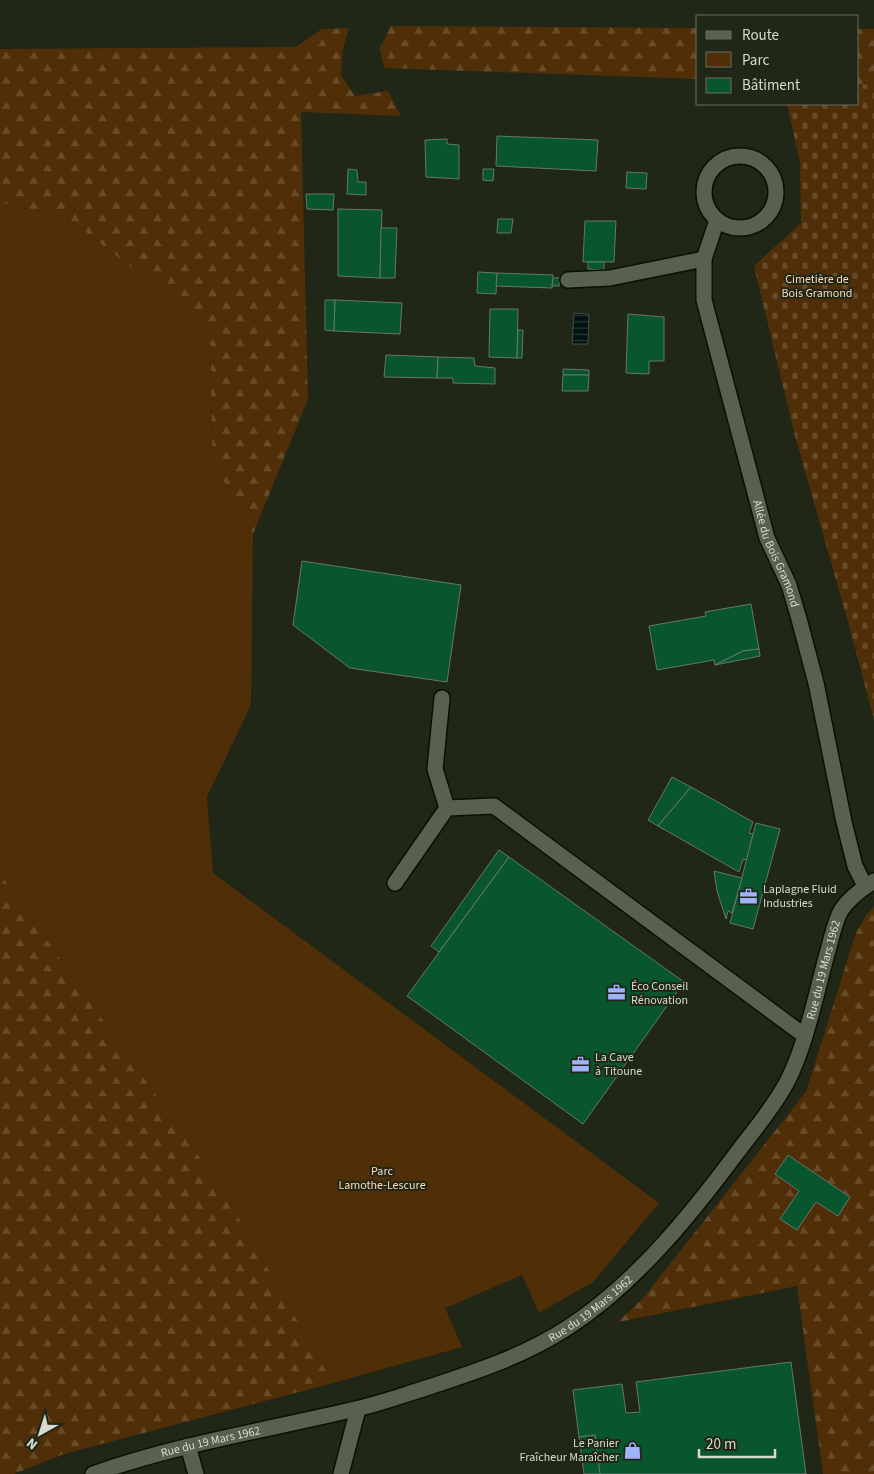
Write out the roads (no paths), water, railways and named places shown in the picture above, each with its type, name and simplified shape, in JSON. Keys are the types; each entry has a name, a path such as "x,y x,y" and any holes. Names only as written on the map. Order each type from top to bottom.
{"street":[{"path":"731,157 753,158 763,164 771,173 776,185 776,198 772,210 764,220 753,226 741,228 728,226 717,220 710,212 705,201 706,179 712,169 720,162 731,157"},
{"name":"Allée du Bois Gramond","path":"717,220 704,259 704,300 768,538 789,585 799,620 816,684 855,866 870,884"},
{"path":"568,280 610,278 704,259"},
{"path":"442,698 434,769 447,808"},
{"path":"447,808 494,806 805,1036"},
{"path":"396,883 447,808"},
{"name":"Rue du 19 Mars 1962","path":"93,1474 124,1463 188,1446 358,1409 492,1366 536,1346 568,1327 605,1299 626,1282 666,1240 718,1178 782,1092 805,1036 841,910 852,897 870,884"},
{"path":"341,1474 358,1409"},
{"path":"188,1446 196,1474"}],"place":[{"name":"Laplagne Fluid Industries","path":"749,896"},
{"name":"Éco Conseil Rénovation","path":"617,993"},
{"name":"La Cave à Titoune","path":"581,1064"},
{"name":"Le Panier Fraîcheur Maraîcher","path":"633,1450"}],"park label":[{"name":"Cimetière de Bois Gramond","path":"817,286"},
{"name":"Parc Lamothe-Lescure","path":"382,1178"}]}
